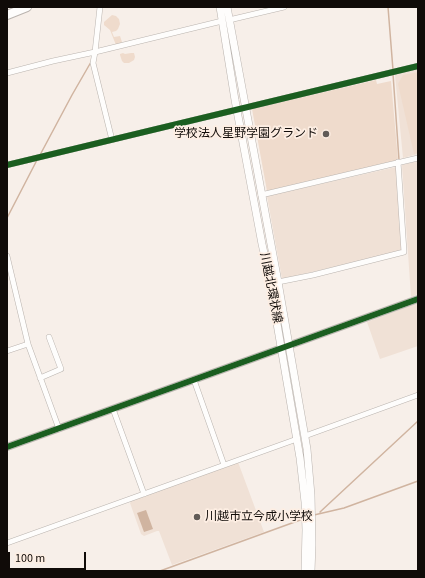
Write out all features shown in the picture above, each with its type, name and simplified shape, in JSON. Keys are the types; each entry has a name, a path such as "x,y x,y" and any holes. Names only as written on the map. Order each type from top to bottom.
{"main road":[{"path":"7,15 27,7"},
{"name":"川越北環状線","path":"220,7 226,20 245,108 305,436 311,495 311,571"},
{"name":"川越北環状線","path":"227,7 226,20 237,110 269,279 300,458 305,502 305,571"}],"street":[{"path":"100,7 94,63 112,140"},
{"path":"7,73 284,7"},
{"path":"7,165 418,66"},
{"path":"261,195 418,158"},
{"path":"278,282 313,275 404,252 398,162"},
{"path":"7,256 28,344 59,429"},
{"path":"7,448 418,299"},
{"path":"40,378 61,369 50,338"},
{"path":"7,351 28,344"},
{"path":"194,380 224,465"},
{"path":"305,436 418,395"},
{"path":"113,409 144,494"},
{"path":"7,543 297,439"}],"shaded area":[{"path":"112,15 119,19 120,24 116,31 112,32 114,37 120,36 122,42 116,45 110,30 104,25 104,22"},
{"path":"123,53 134,53 134,60 129,63 124,63 120,55"},
{"path":"418,69 418,154 403,158 395,75"},
{"path":"418,72 418,153 414,154 398,84 403,75"},
{"name":"学校法人星野学園グランド","path":"376,80 377,84 391,81 398,160 267,191 252,109"},
{"path":"418,161 418,294 411,297 402,165"},
{"path":"396,167 402,251 282,279 267,196"},
{"path":"418,303 418,346 380,359 367,322"},
{"name":"川越市立今成小学校","path":"238,462 264,532 172,565 159,531 144,536 141,534 130,503 131,501"},
{"path":"146,510 153,529 144,532 137,513"}],"waterway":[{"path":"388,7 393,70"},
{"path":"40,155 91,62"},
{"path":"393,74 399,160"},
{"path":"7,218 37,160"},
{"path":"320,512 418,421"},
{"path":"314,515 344,508 418,481"},
{"path":"160,571 303,519"}],"cycle path":[{"path":"7,165 418,66"},
{"path":"7,447 418,299"}],"place":[{"name":"学校法人星野学園グランド","path":"326,134"},
{"name":"川越市立今成小学校","path":"197,517"}]}
